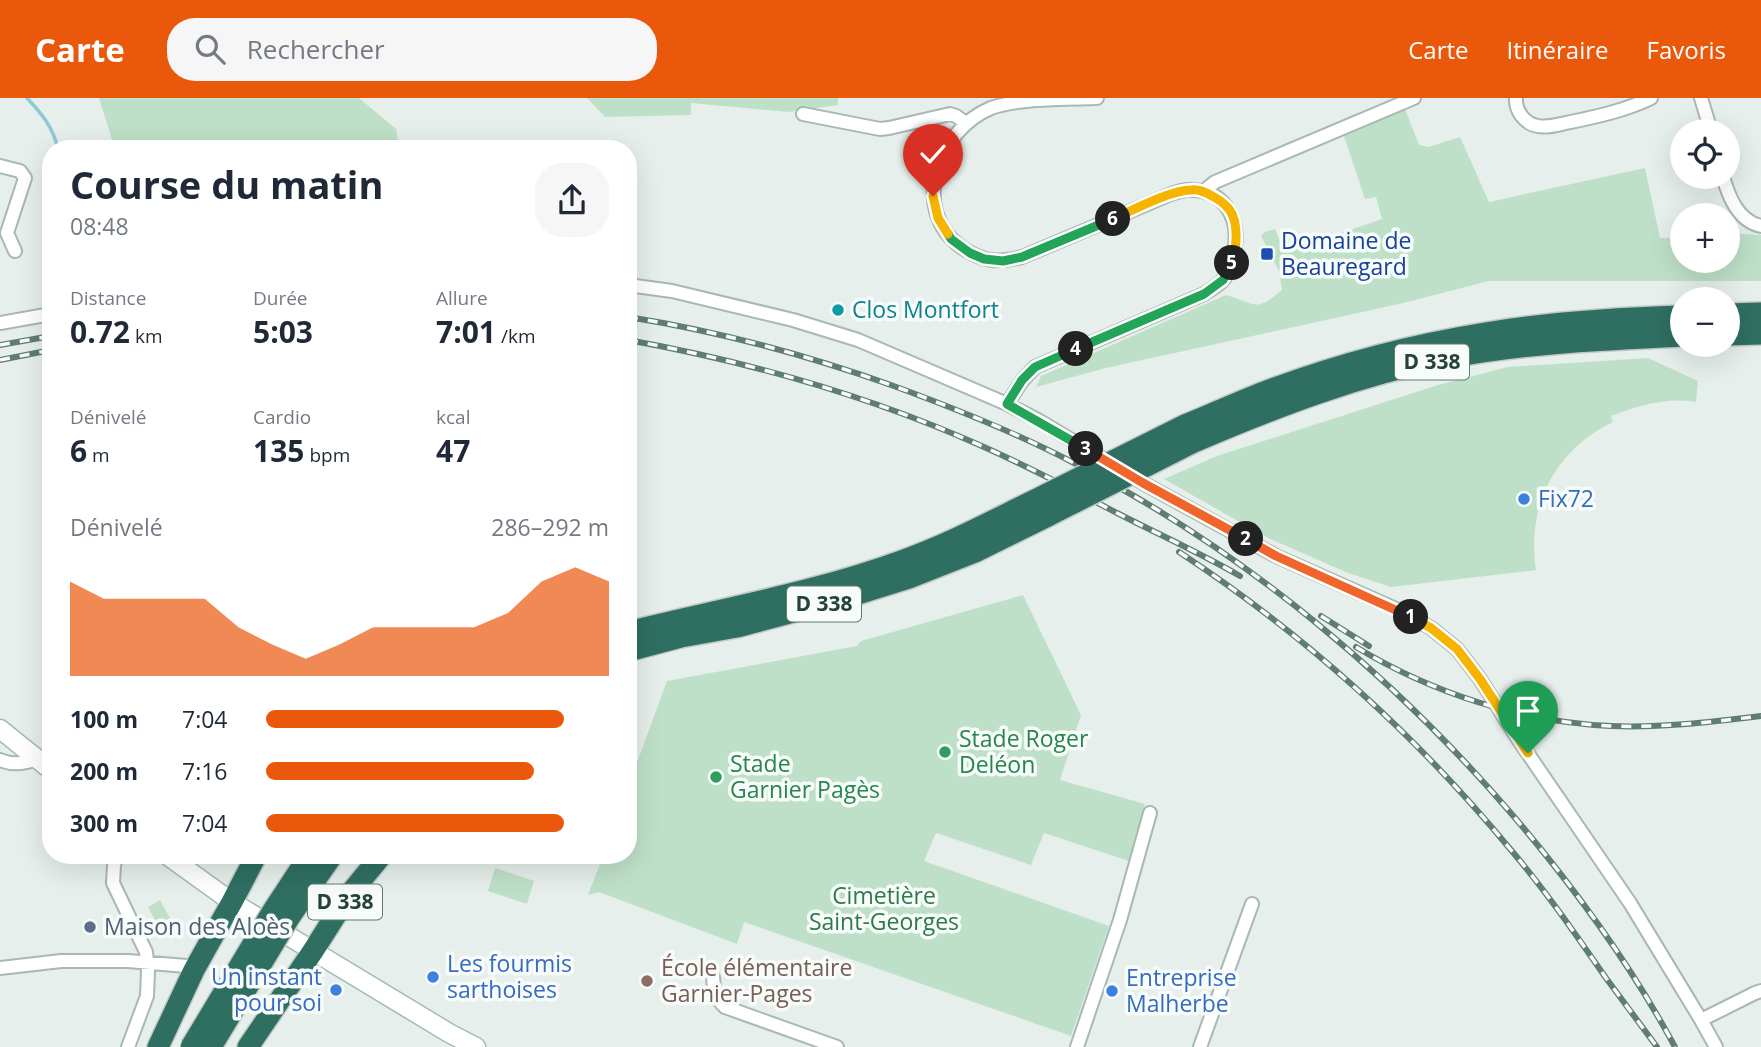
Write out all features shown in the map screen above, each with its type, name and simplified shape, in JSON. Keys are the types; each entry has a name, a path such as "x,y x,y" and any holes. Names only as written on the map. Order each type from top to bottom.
{"highway":[{"path":"1740,314 1761,313"},
{"name":"D 338","path":"637,663 737,627 909,578 975,552 1046,506 1264,392 1341,366 1486,333 1558,323 1670,317"},
{"path":"1740,335 1761,334"},
{"name":"D 338","path":"1190,433 1417,365 1486,352 1539,346 1670,337"},
{"name":"D 338","path":"637,630 803,590 902,561 1046,506"},
{"name":"D 338","path":"637,621 685,618"},
{"name":"D 338","path":"637,649 737,627"},
{"path":"158,1047 194,970 252,864"},
{"name":"D 338","path":"191,1047 274,909 315,864"},
{"name":"D 338","path":"211,1047 289,918 316,864"},
{"name":"D 338","path":"313,951 348,896 374,864"},
{"path":"248,1047 313,951"}],"main road":[{"path":"0,729 42,763"},
{"path":"178,864 232,902 313,951 447,1040 476,1047"}],"street":[{"path":"1007,404 1022,380 1035,367 1204,294 1223,280 1234,259 1236,240 1231,211 1204,191 1189,189 1171,194 1022,257 1003,261 984,259 970,253 951,239 938,218 933,196 934,176 948,144 966,124 988,109 1008,103 1097,98"},
{"path":"1204,191 1215,182 1414,98"},
{"path":"1516,98 1520,114 1540,127 1621,110 1651,98"},
{"path":"1701,98 1707,119"},
{"path":"803,114 880,129 950,114 966,124"},
{"path":"0,166 20,171 25,178 7,233 15,251"},
{"path":"1727,189 1737,211 1761,226"},
{"path":"637,286 672,291 793,320 858,340 1007,404 1276,556 1398,610 1431,628 1457,649 1480,679 1630,903 1716,1047"},
{"path":"0,323 42,316"},
{"path":"0,760 7,763 42,764"},
{"path":"1077,1047 1120,920 1150,813"},
{"path":"114,864 113,883 146,952 148,962 147,996 128,1047"},
{"path":"1200,1047 1252,904"},
{"path":"0,968 61,961 148,962 186,966 194,970"},
{"path":"713,977 715,994 725,1007 836,1047"},
{"path":"1701,1020 1761,991"}],"green space":[{"path":"99,98 359,98 396,129 398,140 112,140"},
{"path":"587,98 838,98 838,105 789,112 691,103 691,115 605,117"},
{"path":"1405,109 1419,145 1428,147 1460,137 1489,202 1645,168 1660,238 1670,238 1670,273 1740,273 1740,234 1761,235 1761,281 1489,281 1399,304 1106,368 1036,387 1041,376 1226,295 1255,304 1266,302 1282,290 1279,271 1261,236 1265,232 1275,229 1283,249 1289,251 1382,219 1376,197 1365,199 1343,133"},
{"path":"1648,358 1698,381 1696,402 1652,403 1611,416 1613,422 1575,448 1549,482 1541,502 1534,546 1536,570 1391,587 1348,573 1266,537 1164,479 1217,456 1438,385 1508,367"},
{"name":"Cimetière Saint-Georges","path":"1023,595 1081,715 1060,780 1145,804 1129,861 1044,833 1031,865 936,833 924,861 1109,926 1071,1036 744,922 737,944 599,892 588,895 600,864 637,864 637,763 667,681 857,646 861,641"},
{"path":"495,868 534,881 527,904 488,891"},
{"path":"160,900 173,924 161,931 148,907"}],"waterway":[{"path":"27,98 46,121 55,140"}],"railway":[{"path":"637,319 695,329 794,354 891,385 984,421 1052,452 1136,497 1256,576 1367,666 1469,766 1516,819 1602,929 1675,1047"},
{"path":"0,345 42,338"},
{"path":"637,342 764,370 853,397 941,429 1018,463 1240,576"},
{"path":"0,360 42,352"},
{"path":"1179,552 1314,652 1437,766 1536,881 1657,1047"},
{"path":"1321,616 1369,646"},
{"path":"1356,647 1446,691 1478,702 1544,718 1611,726 1648,726 1761,716"}],"place":[{"name":"Domaine de Beauregard","path":"1267,254"},
{"name":"Clos Montfort","path":"838,310"},
{"name":"Fix72","path":"1524,499"},
{"name":"Stade Roger Deléon","path":"945,752"},
{"name":"Stade Garnier Pagès","path":"716,777"},
{"name":"Maison des Aloès","path":"90,927"},
{"name":"Les fourmis sarthoises","path":"433,977"},
{"name":"École élémentaire Garnier-Pages","path":"647,981"},
{"name":"Un instant pour soi","path":"336,990"},
{"name":"Entreprise Malherbe","path":"1112,991"}],"route":[{"path":"933,196 938,218 951,239 970,253 984,259 1003,261 1022,257 1171,194 1189,189 1204,191 1222,202 1231,211 1236,240 1234,259 1223,280 1204,294 1035,367 1022,380 1007,404 1276,556 1398,610 1431,628 1457,649 1528,753"}]}
